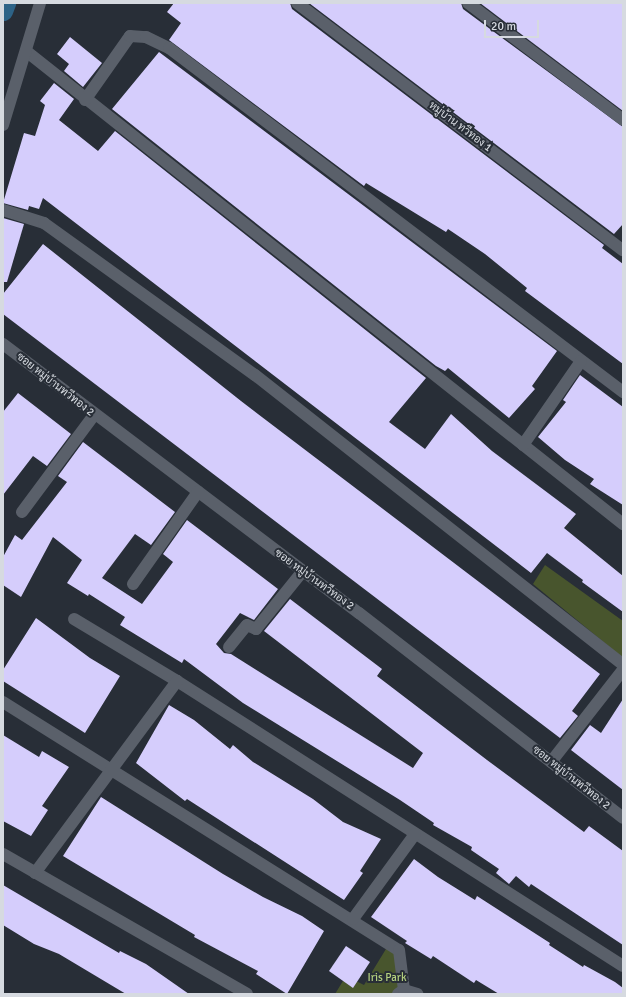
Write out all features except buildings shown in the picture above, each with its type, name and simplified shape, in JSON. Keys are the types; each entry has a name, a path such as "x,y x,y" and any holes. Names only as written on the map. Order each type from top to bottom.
{"street":[{"path":"3,125 40,3"},
{"name":"หมู่บ้าน ทวีทอง 1","path":"297,3 621,245"},
{"path":"468,3 623,120"},
{"path":"85,100 130,36 146,37 169,48 623,392"},
{"path":"26,51 85,100 623,524"},
{"path":"3,210 44,223 255,375 623,665"},
{"name":"ซอย หมู่บ้านทวีทอง 2","path":"3,344 623,818"},
{"path":"523,445 581,361"},
{"path":"22,512 94,415"},
{"path":"133,584 198,492"},
{"path":"229,647 247,626 256,629 302,572"},
{"path":"74,619 177,681 623,966"},
{"path":"551,762 623,670"},
{"path":"35,873 109,770 177,681"},
{"path":"3,702 109,770 353,919 399,950 401,992 417,994"},
{"path":"353,919 415,834"},
{"path":"3,854 247,994"}],"green space":[{"path":"545,565 623,621 623,658 533,584"},
{"name":"Iris Park","path":"389,944 399,950 398,994 335,994 346,976 364,985"}],"waterway":[{"path":"3,11 6,3"}]}
